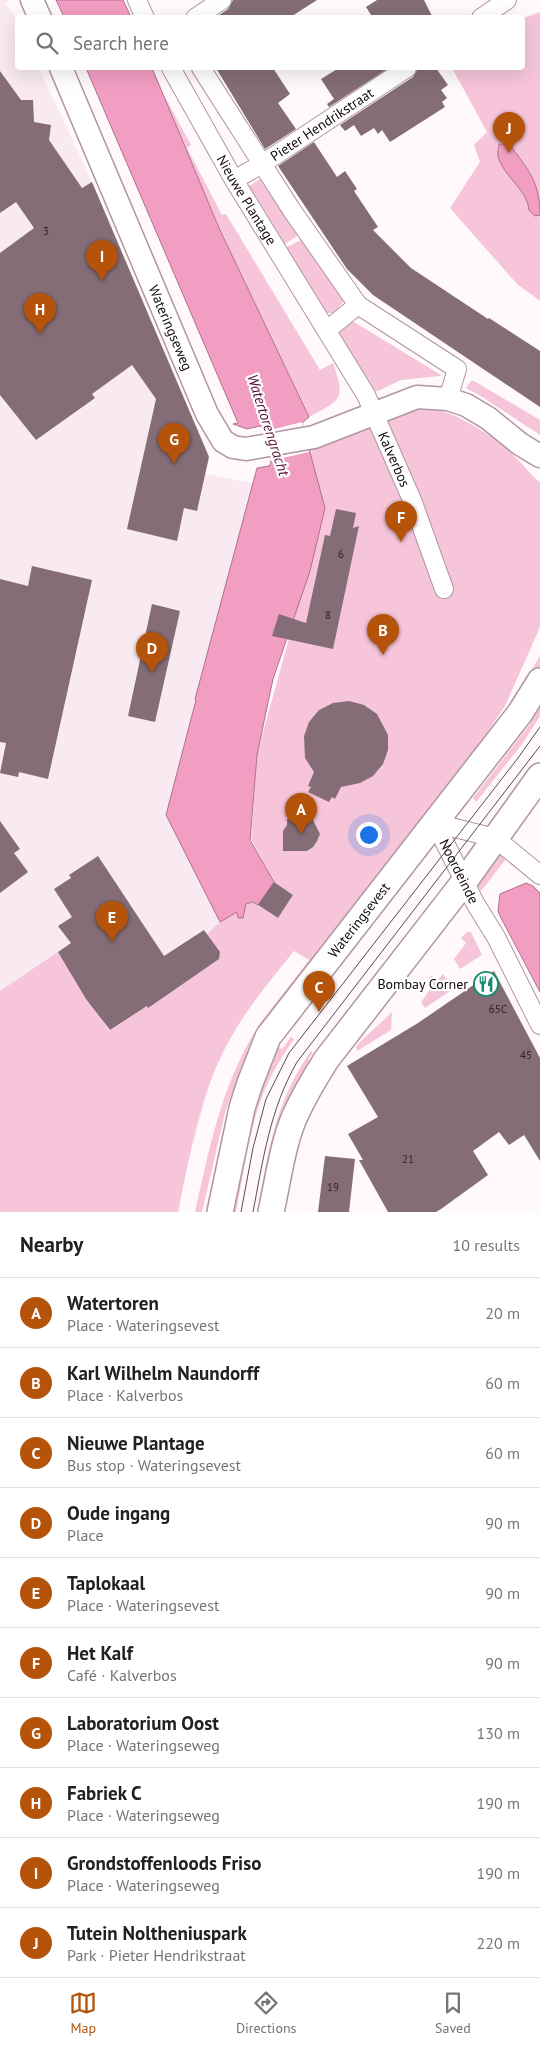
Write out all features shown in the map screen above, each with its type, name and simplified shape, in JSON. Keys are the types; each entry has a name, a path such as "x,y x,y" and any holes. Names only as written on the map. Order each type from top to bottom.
{"main road":[{"name":"Wateringsevest","path":"220,1212 242,1108 268,1037 520,714 540,681"},
{"path":"271,1212 286,1145 294,1119 309,1088 326,1060 464,882 540,776"}],"street":[{"path":"32,0 39,15"},
{"path":"137,0 144,15"},
{"path":"200,15 222,0"},
{"path":"485,15 507,0"},
{"name":"Wateringseweg","path":"62,70 212,425 223,441 233,447 246,449 314,437 374,414"},
{"name":"Nieuwe Plantage","path":"172,70 234,180 366,395 374,414"},
{"path":"203,70 262,164 358,305 457,369 448,398"},
{"name":"Pieter Hendrikstraat","path":"234,180 262,164 404,70"},
{"path":"327,330 358,305"},
{"path":"374,414 400,402 417,398 448,398 466,405 488,418 520,444 540,456"},
{"name":"Kalverbos","path":"374,414 412,500 444,589"},
{"name":"Noordeinde","path":"435,824 495,838 540,875"},
{"name":"Noordeinde","path":"435,824 540,1024"}],"shaded area":[{"path":"0,0 10,0 5,4 15,17 15,70 40,70 92,182 209,455 205,474 253,483 193,807 247,946 188,1163 178,1212 0,1212"},
{"path":"540,12 540,301 517,284 450,208 480,162 474,145 487,132 453,70 525,70 525,17"},
{"path":"160,88 191,145 187,148 222,215 226,214 320,370 333,363 339,384 340,391 338,397 334,402 309,417 219,228"},
{"path":"260,179 299,235 283,245 249,189 249,186"},
{"path":"301,240 343,295 345,300 334,313 326,313 322,310 285,248"},
{"path":"350,322 354,322 441,375 401,380 378,391 372,390 338,334"},
{"path":"471,381 540,420 540,435 466,388"},
{"path":"428,408 450,414 474,426 507,450 540,482 540,627 505,706 486,734 510,705 540,656 540,671 265,1032 257,1027 309,960 294,951 243,1017 226,1046 205,1097 194,1135 178,1212 0,1212 0,991 58,952 109,1031 218,960 220,953 207,934 223,920 253,902 278,918 293,895 274,882 251,839 257,754 325,508 306,449 418,409"},
{"path":"540,696 540,716 523,743 476,802 473,798 530,724"},
{"path":"494,849 506,859 481,891 473,879"},
{"path":"467,932 471,932 482,955 460,969 454,959 466,943 461,938"},
{"path":"443,974 453,989 425,1008 421,1002 432,987 427,981 431,975 437,981"},
{"path":"392,1012 391,1030 357,1051 356,1047 360,1042"},
{"path":"254,1033 261,1037 236,1084 226,1109 202,1212 195,1212 217,1120 233,1075"},
{"path":"291,1037 294,1039 271,1076 259,1104 247,1149 236,1212 225,1212 273,1044 282,1049"},
{"path":"311,1051 313,1052 308,1060 316,1066 266,1212 257,1212 270,1148 281,1109 299,1070"}],"water":[{"path":"56,0 123,0 130,15 63,15"},
{"name":"Watertorengracht","path":"87,70 153,70 219,228 309,417 302,423 325,508 310,571 273,679 257,755 250,840 274,882 258,905 253,902 246,904 243,918 238,918 237,912 220,922 166,815 257,468 269,466 271,463 263,428 260,426 247,429 233,424 238,423"},
{"path":"499,144 509,144 532,176 538,194 540,215 535,216 529,210 520,189 505,170 498,155"},
{"path":"526,883 533,886 540,893 540,992 498,911 500,894"}],"pier":[{"path":"302,422 309,452 270,461 262,432"}],"building":[{"path":"233,0 317,0 294,15 219,15 228,9"},
{"path":"377,0 424,0 432,15 371,15 366,7"},
{"path":"217,70 274,70 290,94 278,103 296,129 265,149"},
{"path":"336,70 386,70 329,107 327,104 334,99 321,79"},
{"path":"417,70 437,70 448,85 441,90 447,98 442,102 445,107 390,142 382,130 378,134 374,128 361,136 354,125 345,131 340,125 413,77"},
{"path":"0,71 21,100 33,100 34,122 51,125 49,140 82,188 92,182 209,457 197,511 184,508 177,541 127,529 156,399 132,365 92,394 95,398 36,440 0,395 0,253 34,228 16,202 0,213"},
{"path":"314,142 337,177 345,171 357,189 354,191 378,227 373,230 411,268 540,351 540,407 373,295 347,269 278,166"},
{"path":"336,509 356,513 353,528 359,526 333,649 272,636 279,614 306,623 325,535 330,536"},
{"path":"32,566 92,580 48,779 19,772 18,777 0,773 6,743 0,742 0,579 28,586"},
{"path":"152,604 180,611 155,722 128,716"},
{"path":"349,701 364,705 377,714 388,735 388,750 383,764 373,776 360,783 341,787 335,799 332,797 329,802 308,792 311,787 308,786 314,772 305,758 304,736 309,722 319,710 333,703"},
{"path":"297,816 311,816 320,834 313,847 307,851 283,851 283,831 287,825 287,819"},
{"path":"0,821 20,849 14,853 28,872 0,893"},
{"path":"98,856 164,956 204,930 220,952 219,959 148,1008 147,1006 110,1030 86,999 58,952 71,943 58,926 72,917 54,889 71,878 69,875"},
{"path":"274,882 293,895 278,918 258,905"},
{"path":"494,971 540,1058 540,1161 524,1135 509,1145 499,1132 473,1151 488,1175 441,1209 436,1212 388,1212 359,1160 363,1160 348,1134 378,1117 347,1066 418,1023"},
{"path":"325,1156 355,1159 349,1212 318,1212"}],"tram line":[{"path":"241,1212 253,1148 266,1099 289,1053 540,727"},
{"path":"253,1212 264,1154 274,1116 280,1098 297,1062 540,746"}],"place":[{"name":"Tutein Noltheniuspark","path":"509,153"},
{"name":"Grondstoffenloods Friso","path":"102,281"},
{"name":"Fabriek C","path":"40,334"},
{"name":"Laboratorium Oost","path":"174,464"},
{"name":"Het Kalf","path":"401,542"},
{"name":"Karl Wilhelm Naundorff","path":"383,655"},
{"name":"Oude ingang","path":"152,673"},
{"name":"Watertoren","path":"301,834"},
{"name":"Taplokaal","path":"112,942"},
{"name":"Bombay Corner","path":"486,984"},
{"name":"Nieuwe Plantage","path":"319,1012"}]}
